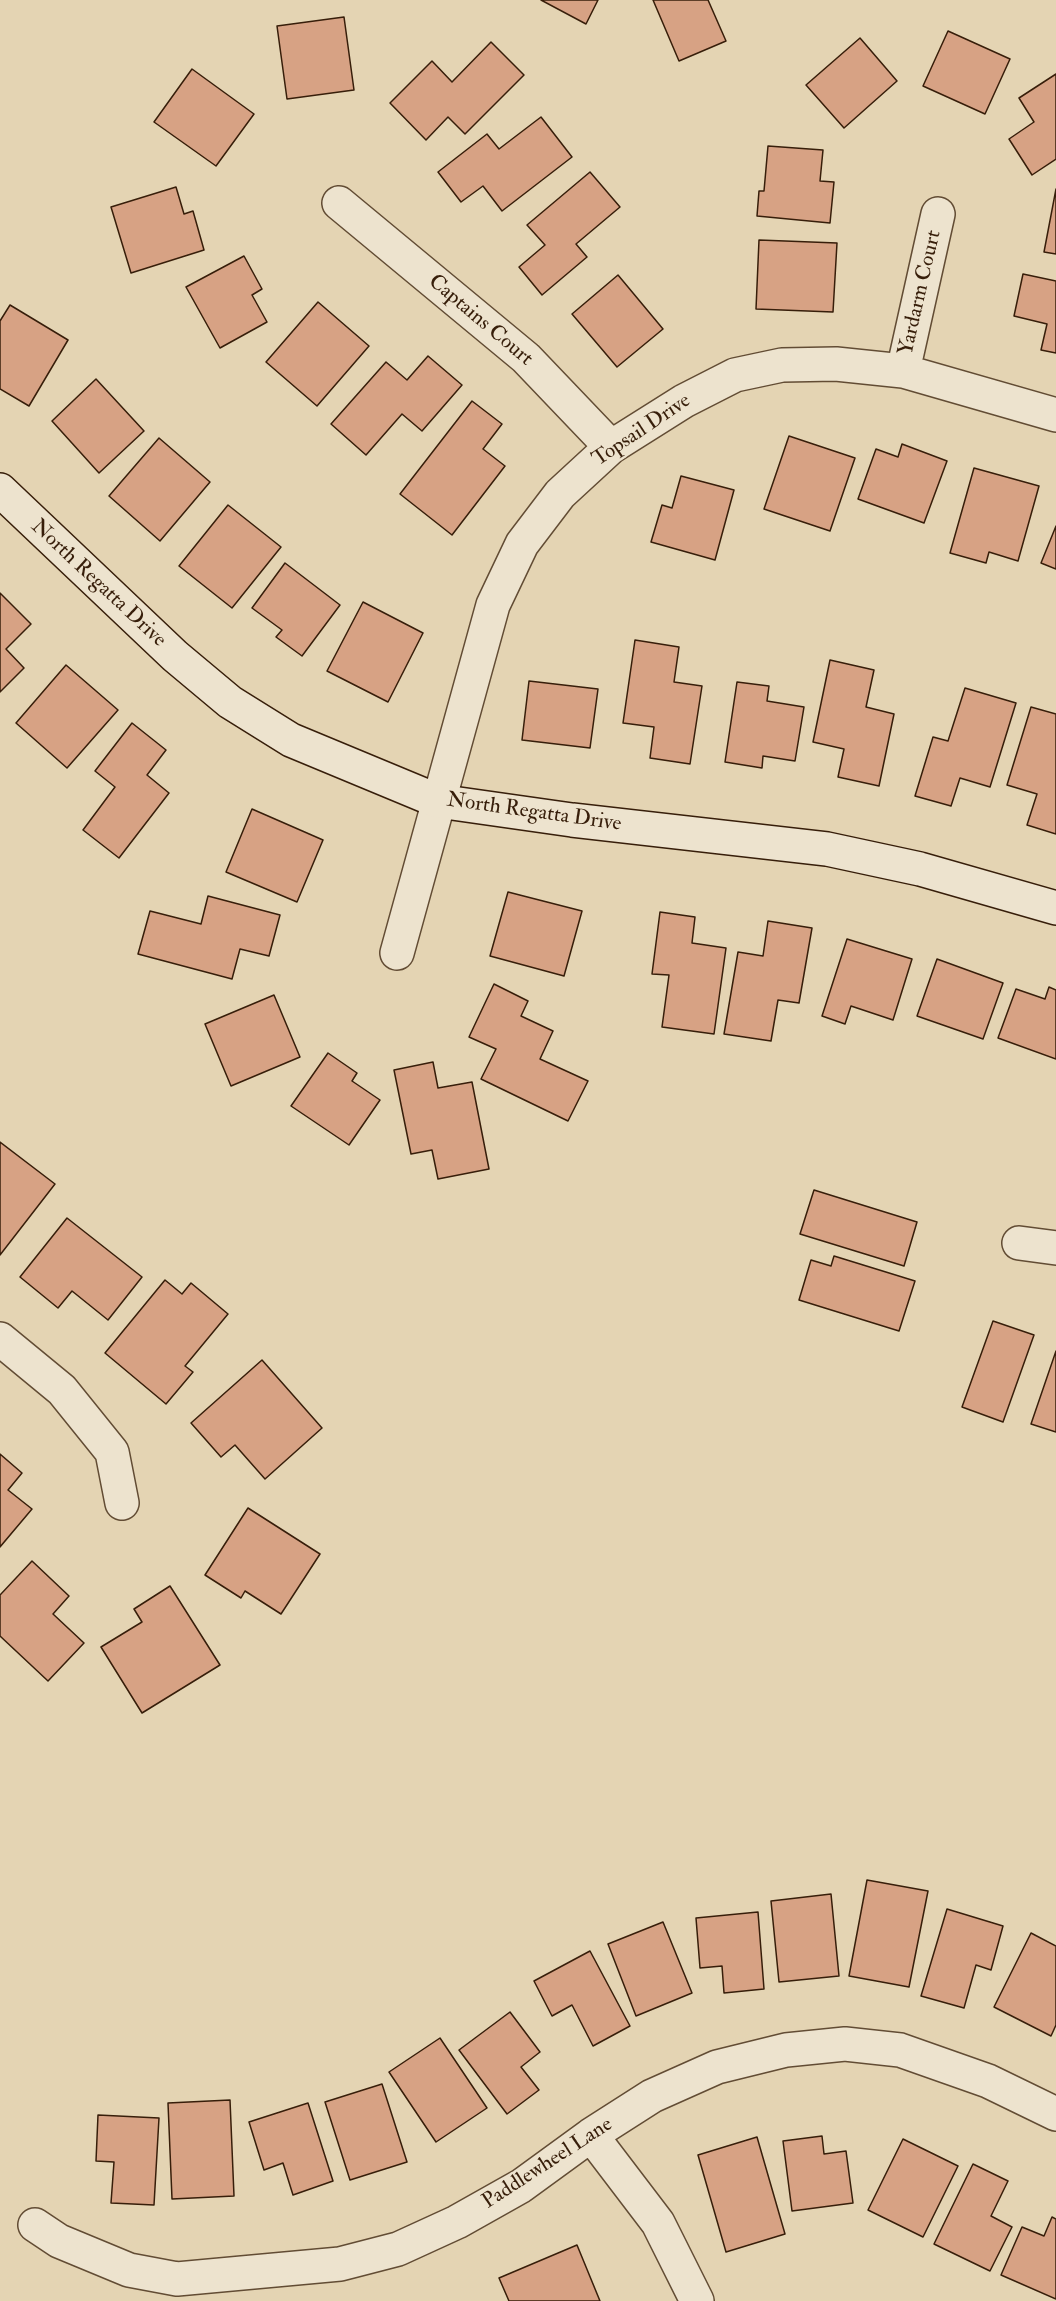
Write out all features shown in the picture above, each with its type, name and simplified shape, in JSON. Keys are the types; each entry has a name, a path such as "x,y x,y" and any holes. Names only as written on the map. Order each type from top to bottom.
{"street":[{"name":"Captains Court","path":"339,203 526,358 611,447"},
{"name":"Yardarm Court","path":"903,371 938,214"},
{"name":"Topsail Drive","path":"397,953 493,605 522,544 560,494 611,447 684,401 735,375 782,365 836,364 903,371 1056,415"},
{"name":"North Regatta Drive","path":"0,490 175,656 230,702 291,740 438,801 572,820 827,849 920,869 1056,908"},
{"path":"1019,1243 1056,1248"},
{"path":"0,1339 62,1390 112,1452 122,1503"},
{"name":"Paddlewheel Lane","path":"35,2224 59,2241 129,2270 177,2279 340,2264 398,2249 456,2222 520,2186 591,2135 652,2096 717,2067 786,2050 845,2044 900,2050 988,2081 1056,2114"},
{"path":"591,2135 658,2223 697,2301"}],"building":[{"path":"541,0 598,0 586,24"},
{"path":"653,0 708,0 726,41 679,61"},
{"path":"344,17 354,90 287,99 277,26"},
{"path":"948,31 1010,59 985,114 923,86"},
{"path":"860,38 897,81 844,128 806,85"},
{"path":"491,42 524,75 465,134 448,117 426,140 390,103 432,61 452,82"},
{"path":"192,69 254,114 216,166 154,122"},
{"path":"1056,74 1056,159 1032,175 1009,139 1034,122 1019,98"},
{"path":"541,117 572,157 502,211 483,186 461,202 438,172 487,134 499,149"},
{"path":"768,146 823,150 820,181 834,182 830,223 757,216 759,191 764,191"},
{"path":"590,172 620,207 576,244 587,257 542,295 519,267 545,245 527,225"},
{"path":"176,187 184,214 193,211 204,250 131,273 111,207"},
{"path":"1056,189 1056,254 1044,252"},
{"path":"759,240 837,243 833,312 756,309"},
{"path":"244,256 262,289 252,295 267,322 220,348 186,287"},
{"path":"1023,274 1056,281 1056,353 1041,350 1047,324 1014,316"},
{"path":"618,275 663,329 617,367 572,314"},
{"path":"318,302 369,346 317,406 266,362"},
{"path":"10,305 68,340 29,406 0,389 0,321"},
{"path":"428,356 462,385 422,431 402,414 366,455 331,424 386,362 407,380"},
{"path":"96,379 144,431 99,473 52,421"},
{"path":"472,401 502,424 483,449 505,466 452,535 400,494"},
{"path":"789,436 855,458 830,531 764,509"},
{"path":"159,438 210,482 160,541 109,496"},
{"path":"902,444 947,461 924,523 858,499 876,449 898,457"},
{"path":"974,468 1039,486 1018,561 989,552 986,563 950,553"},
{"path":"681,476 734,490 715,560 651,542 662,505 672,508"},
{"path":"228,505 281,547 232,608 179,566"},
{"path":"1056,526 1056,569 1041,563"},
{"path":"285,563 340,605 302,656 276,637 282,630 252,608"},
{"path":"0,593 31,624 6,649 24,668 0,692"},
{"path":"363,602 423,633 388,702 327,671"},
{"path":"635,640 679,647 674,682 702,686 690,764 650,758 654,727 623,723"},
{"path":"830,660 874,670 866,707 894,714 879,786 838,777 844,749 813,742"},
{"path":"66,665 118,710 67,768 16,723"},
{"path":"529,681 598,689 590,748 522,740"},
{"path":"737,682 769,686 767,701 804,707 795,761 763,756 762,768 725,762"},
{"path":"965,688 1016,703 990,787 960,778 951,806 915,796 933,737 948,741"},
{"path":"1031,707 1056,714 1056,834 1027,825 1037,794 1007,785"},
{"path":"132,723 166,750 147,775 169,793 119,858 83,830 115,787 95,771"},
{"path":"252,809 323,840 297,902 226,872"},
{"path":"508,892 582,911 564,976 490,956"},
{"path":"208,896 280,915 269,956 240,949 232,979 138,954 150,911 201,924"},
{"path":"660,912 695,917 692,943 726,948 714,1034 662,1027 669,975 652,974"},
{"path":"768,921 812,928 799,1003 778,1000 771,1041 724,1034 738,952 763,956"},
{"path":"847,939 912,959 893,1020 851,1006 845,1024 822,1016"},
{"path":"937,959 1003,983 983,1039 917,1016"},
{"path":"494,984 528,1001 521,1016 553,1031 540,1059 588,1081 568,1121 481,1079 496,1049 469,1037"},
{"path":"1049,987 1056,990 1056,1059 998,1038 1016,989 1045,999"},
{"path":"274,995 300,1057 231,1086 205,1024"},
{"path":"328,1053 357,1073 352,1081 380,1100 349,1145 291,1106"},
{"path":"433,1062 438,1088 472,1082 489,1169 438,1179 432,1150 411,1154 394,1070"},
{"path":"0,1142 55,1184 0,1255"},
{"path":"814,1190 917,1222 904,1266 800,1234"},
{"path":"67,1218 142,1277 108,1320 72,1291 58,1308 20,1277"},
{"path":"834,1256 915,1281 899,1331 799,1300 811,1260 831,1266"},
{"path":"165,1280 182,1294 191,1283 228,1314 185,1366 193,1372 166,1404 105,1353"},
{"path":"993,1321 1034,1335 1003,1422 962,1407"},
{"path":"1056,1351 1056,1432 1031,1424"},
{"path":"262,1360 322,1428 265,1479 235,1445 221,1457 191,1423"},
{"path":"0,1454 22,1473 8,1490 32,1509 0,1547"},
{"path":"248,1508 320,1554 281,1614 245,1591 241,1598 205,1575"},
{"path":"32,1561 69,1596 53,1614 84,1643 48,1681 0,1636 0,1595"},
{"path":"170,1586 220,1665 142,1713 101,1647 142,1622 134,1609"},
{"path":"867,1880 928,1891 909,1987 849,1976"},
{"path":"831,1894 839,1976 779,1982 771,1901"},
{"path":"947,1909 1003,1926 991,1970 976,1965 964,2008 921,1996"},
{"path":"758,1912 764,1989 724,1993 722,1966 700,1968 696,1918"},
{"path":"663,1922 692,1993 636,2016 608,1944"},
{"path":"1031,1933 1056,1946 1056,2025 1051,2036 994,2007"},
{"path":"590,1951 630,2026 593,2046 572,2005 552,2016 534,1981"},
{"path":"510,2012 540,2052 521,2067 539,2090 507,2114 459,2050"},
{"path":"440,2038 487,2108 436,2142 389,2072"},
{"path":"382,2084 407,2162 350,2180 325,2102"},
{"path":"230,2100 234,2196 172,2199 168,2103"},
{"path":"308,2103 333,2181 293,2195 283,2163 264,2170 249,2122"},
{"path":"98,2115 159,2118 154,2205 111,2203 114,2162 96,2161"},
{"path":"822,2136 824,2154 846,2151 853,2203 792,2211 783,2141"},
{"path":"757,2137 785,2234 726,2252 698,2155"},
{"path":"903,2139 958,2166 923,2237 868,2210"},
{"path":"973,2164 1008,2181 991,2216 1012,2227 990,2271 934,2244"},
{"path":"1052,2217 1056,2219 1056,2299 1001,2275 1022,2227 1044,2236"},
{"path":"577,2245 600,2301 509,2301 499,2278"}]}
